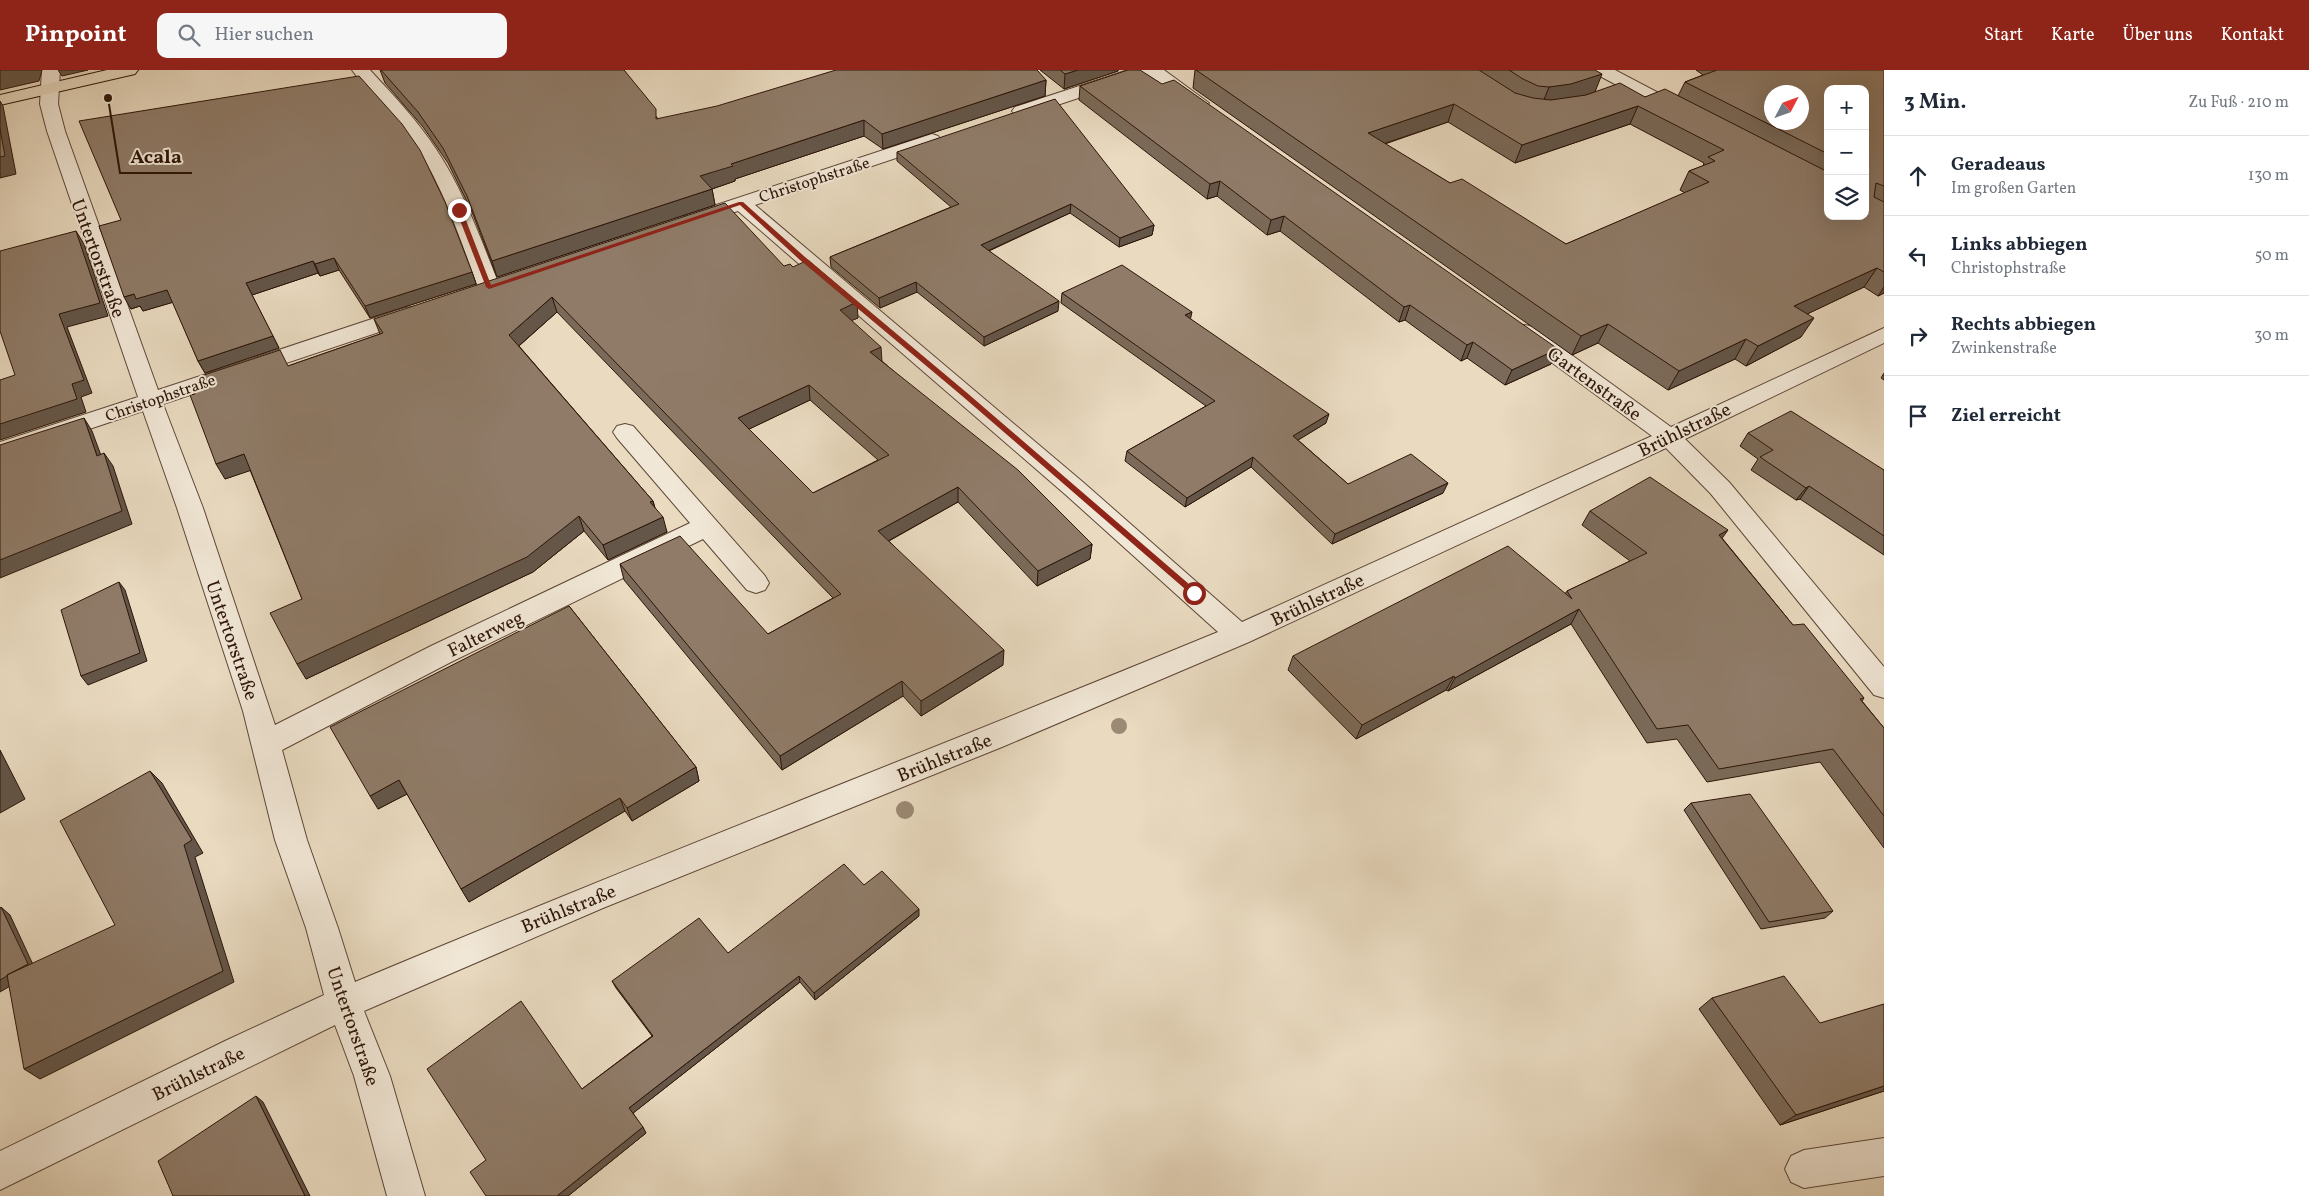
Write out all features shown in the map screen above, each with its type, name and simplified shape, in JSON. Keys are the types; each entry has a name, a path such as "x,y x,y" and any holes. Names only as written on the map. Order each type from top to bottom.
{"main road":[{"path":"0,100 50,79 129,70"}],"street":[{"path":"361,70 411,126 427,149 459,210 489,287"},
{"path":"1006,116 1145,70"},
{"path":"1153,70 1218,116"},
{"path":"1602,70 1700,122"},
{"name":"Untertorstraße","path":"50,79 48,104 56,131 116,307 190,508 266,744 291,840 322,928 344,1003 372,1076 406,1196"},
{"path":"1612,92 1631,86"},
{"name":"Christophstraße","path":"676,225 952,133"},
{"path":"741,203 802,258 964,394 1194,593 1239,635"},
{"name":"Christophstraße","path":"0,451 431,306"},
{"name":"Gartenstraße","path":"1510,322 1669,437 1720,488 1884,687"},
{"name":"Brühlstraße","path":"0,1171 229,1057 344,1003 574,905 992,738 1239,635 1669,437 1884,335"},
{"path":"625,432 756,583"},
{"name":"Falterweg","path":"266,744 441,654 707,526"},
{"path":"1804,1169 1884,1157"}],"building":[{"path":"381,70 624,70 656,109 656,119 717,106 836,70 1037,70 1046,80 882,134 864,120 700,176 712,189 492,261 467,196 443,148 418,112"},
{"path":"1060,70 1078,70 1065,74"},
{"path":"1128,70 1140,70 1162,84 1174,80 1558,349 1512,370 1473,342 1467,345 1410,305 1404,307 1284,216 1271,220 1220,181 1210,184 1080,86"},
{"path":"1196,70 1479,70 1515,93 1551,100 1586,95 1620,83 1645,97 1665,89 1824,170 1824,220 1869,220 1869,85 1824,85 1824,152 1780,130 1809,130 1809,85 1764,85 1764,122 1685,82 1717,70 1884,70 1884,186 1876,183 1874,197 1884,202 1884,272 1877,268 1794,306 1814,318 1758,346 1746,339 1679,371 1608,324 1581,336","holes":["1454,104 1522,145 1638,106 1724,150 1708,157 1715,161 1689,171 1709,182 1566,244 1462,179 1450,183 1368,133"]},
{"path":"1509,70 1595,70 1602,74 1571,84 1549,87 1538,86"},
{"path":"359,76 402,124 420,150 445,202 472,272 365,306 334,258 315,264 313,261 246,283 273,336 198,361 167,290 136,299 134,294 124,297 99,226 121,220 79,121"},
{"path":"1055,99 1154,225 1120,238 1071,204 981,245 1059,301 984,337 916,282 879,298 830,257 959,204 897,152"},
{"path":"0,129 5,156 0,157"},
{"path":"725,203 784,266 790,264 793,267 808,260 857,302 840,310 881,347 870,352 1018,470 1092,544 1038,571 958,487 878,531 1004,650 921,701 902,681 780,756 620,564 680,536 768,634 841,594 552,297 509,335 653,501 650,502 663,517 603,545 579,516 527,557 297,664 270,613 302,599 244,454 216,464 190,395 195,394 194,390 209,385 204,375 280,350 288,366 383,333 374,319","holes":["809,385 889,455 813,493 738,418"]},
{"path":"76,231 100,303 59,314 84,380 72,384 77,399 0,424 0,380 15,375 0,331 0,251"},
{"path":"1122,265 1192,312 1185,315 1329,414 1293,436 1348,484 1411,454 1448,483 1335,534 1253,457 1187,498 1127,451 1215,401 1062,293"},
{"path":"1791,411 1884,470 1884,536 1809,486 1806,488 1760,457 1773,450 1748,433"},
{"path":"84,418 97,456 104,453 122,511 0,560 0,445"},
{"path":"1650,477 1728,530 1719,535 1793,625 1804,624 1864,698 1860,699 1884,728 1884,816 1833,749 1719,769 1688,725 1657,729 1579,609 1455,678 1454,676 1362,725 1293,656 1508,546 1572,599 1567,591 1647,553 1590,511"},
{"path":"119,582 140,653 81,676 61,610"},
{"path":"569,606 696,767 627,808 620,798 461,889 399,780 370,796 330,727"},
{"path":"150,771 192,840 184,845 223,971 24,1069 7,975 115,925 60,821"},
{"path":"1750,794 1833,911 1769,922 1691,803"},
{"path":"844,864 864,885 882,871 919,909 814,993 799,976 629,1108 643,1127 557,1196 486,1196 470,1172 486,1160 427,1069 521,1001 582,1089 653,1036 612,981 699,918 728,953"},
{"path":"0,908 28,964 0,980"},
{"path":"1784,976 1820,1023 1884,1004 1884,1086 1796,1115 1712,998"},
{"path":"256,1096 305,1196 173,1196 158,1161"}],"place":[{"name":"Acala","path":"108,98"}],"route":[{"path":"459,210 489,287 741,203 802,258 964,394 1194,593"}]}
